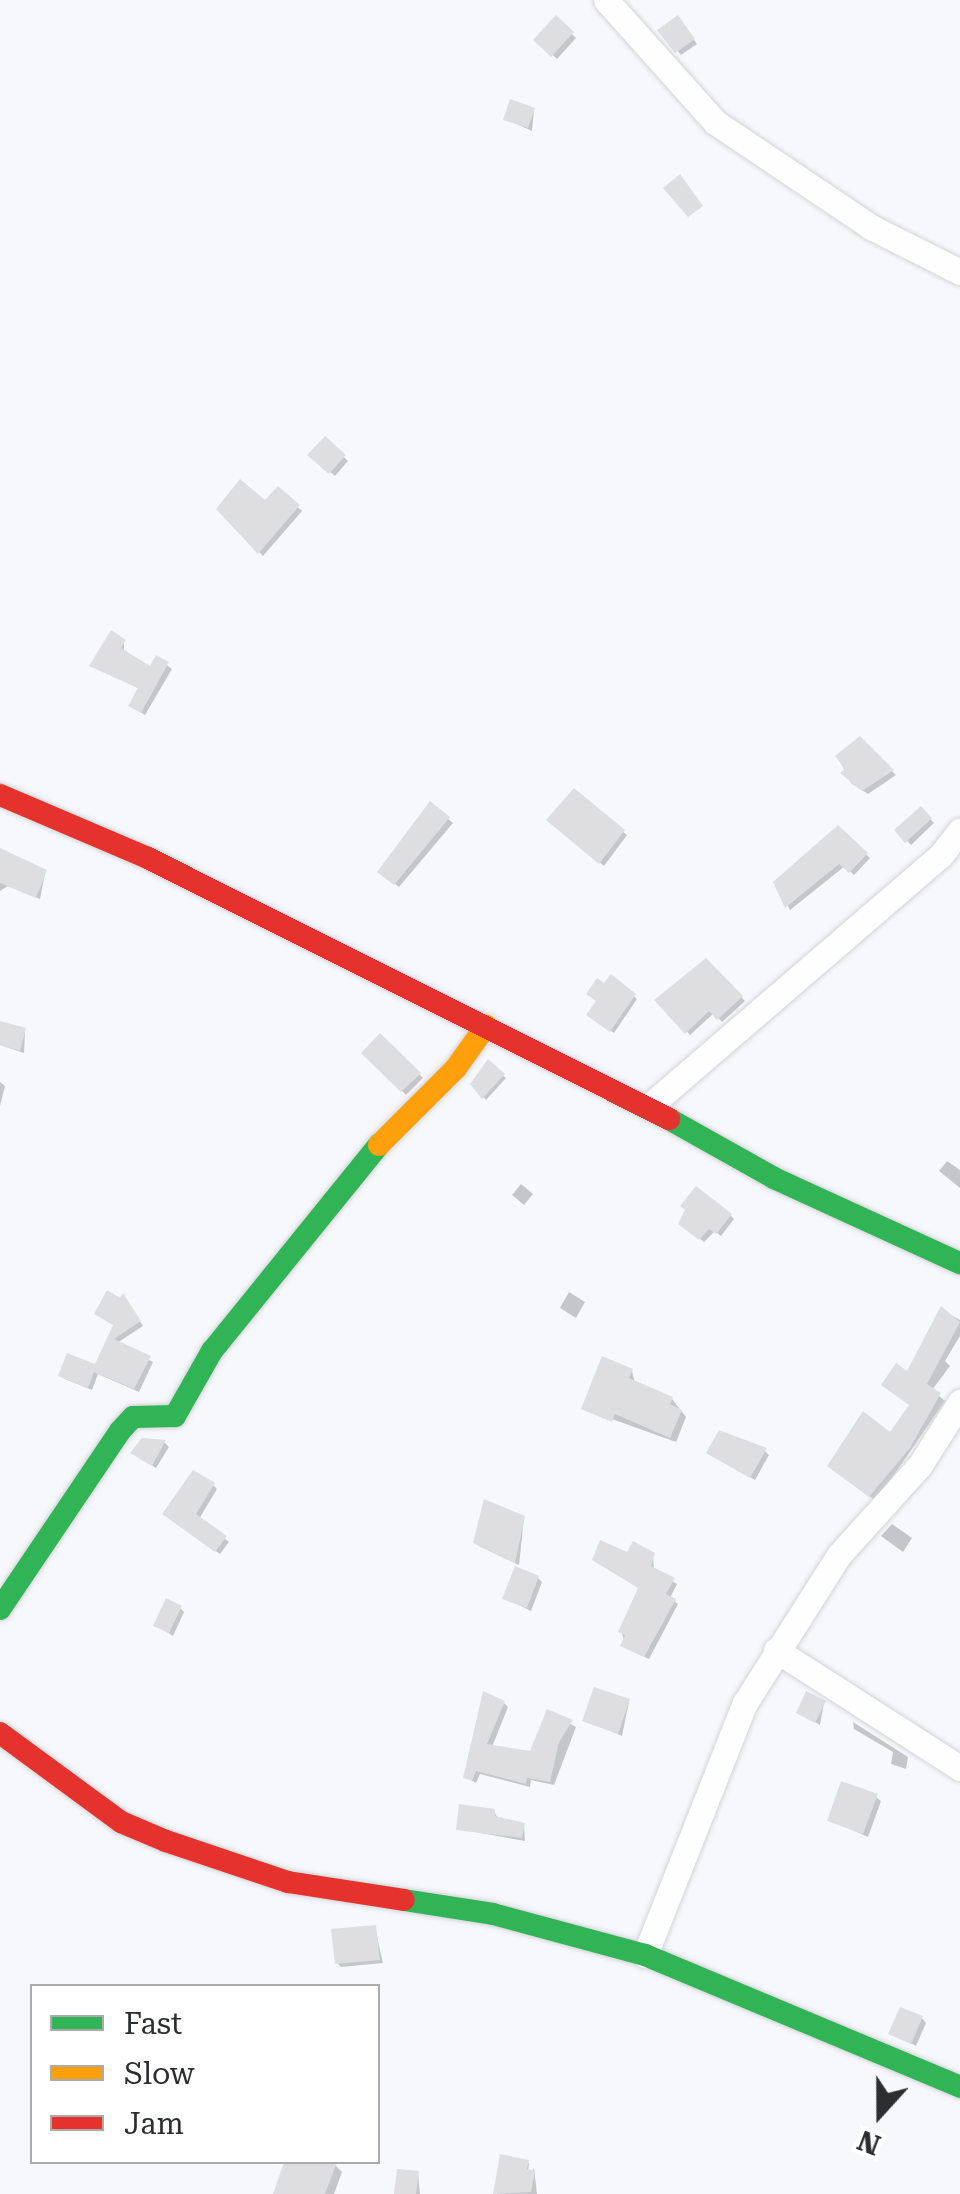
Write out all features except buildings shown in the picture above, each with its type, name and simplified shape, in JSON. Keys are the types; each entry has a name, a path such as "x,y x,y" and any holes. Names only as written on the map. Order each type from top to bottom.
{"street":[{"path":"606,0 716,122 871,227 960,272"},
{"path":"0,795 148,858 648,1107 774,1178 960,1263"},
{"path":"648,1107 941,855 960,831"},
{"path":"0,1609 120,1431 133,1416 175,1416 212,1351 306,1244 368,1157 456,1068 486,1026"},
{"path":"645,1955 745,1702 840,1554 920,1465 960,1402"},
{"path":"776,1650 960,1768"},
{"path":"0,1733 121,1822 244,1869 422,1907 493,1914 645,1955 960,2087"}],"traffic: fast":[{"path":"669,1119 774,1178 960,1263"},
{"path":"0,1609 120,1431 133,1417 175,1416 212,1351 379,1145"},
{"path":"404,1900 493,1914 645,1955 960,2087"}],"traffic: slow":[{"path":"379,1145 456,1068 486,1026"}],"traffic: jam":[{"path":"0,795 148,858 669,1119"},
{"path":"0,1733 121,1822 166,1841 288,1882 404,1900"}]}
